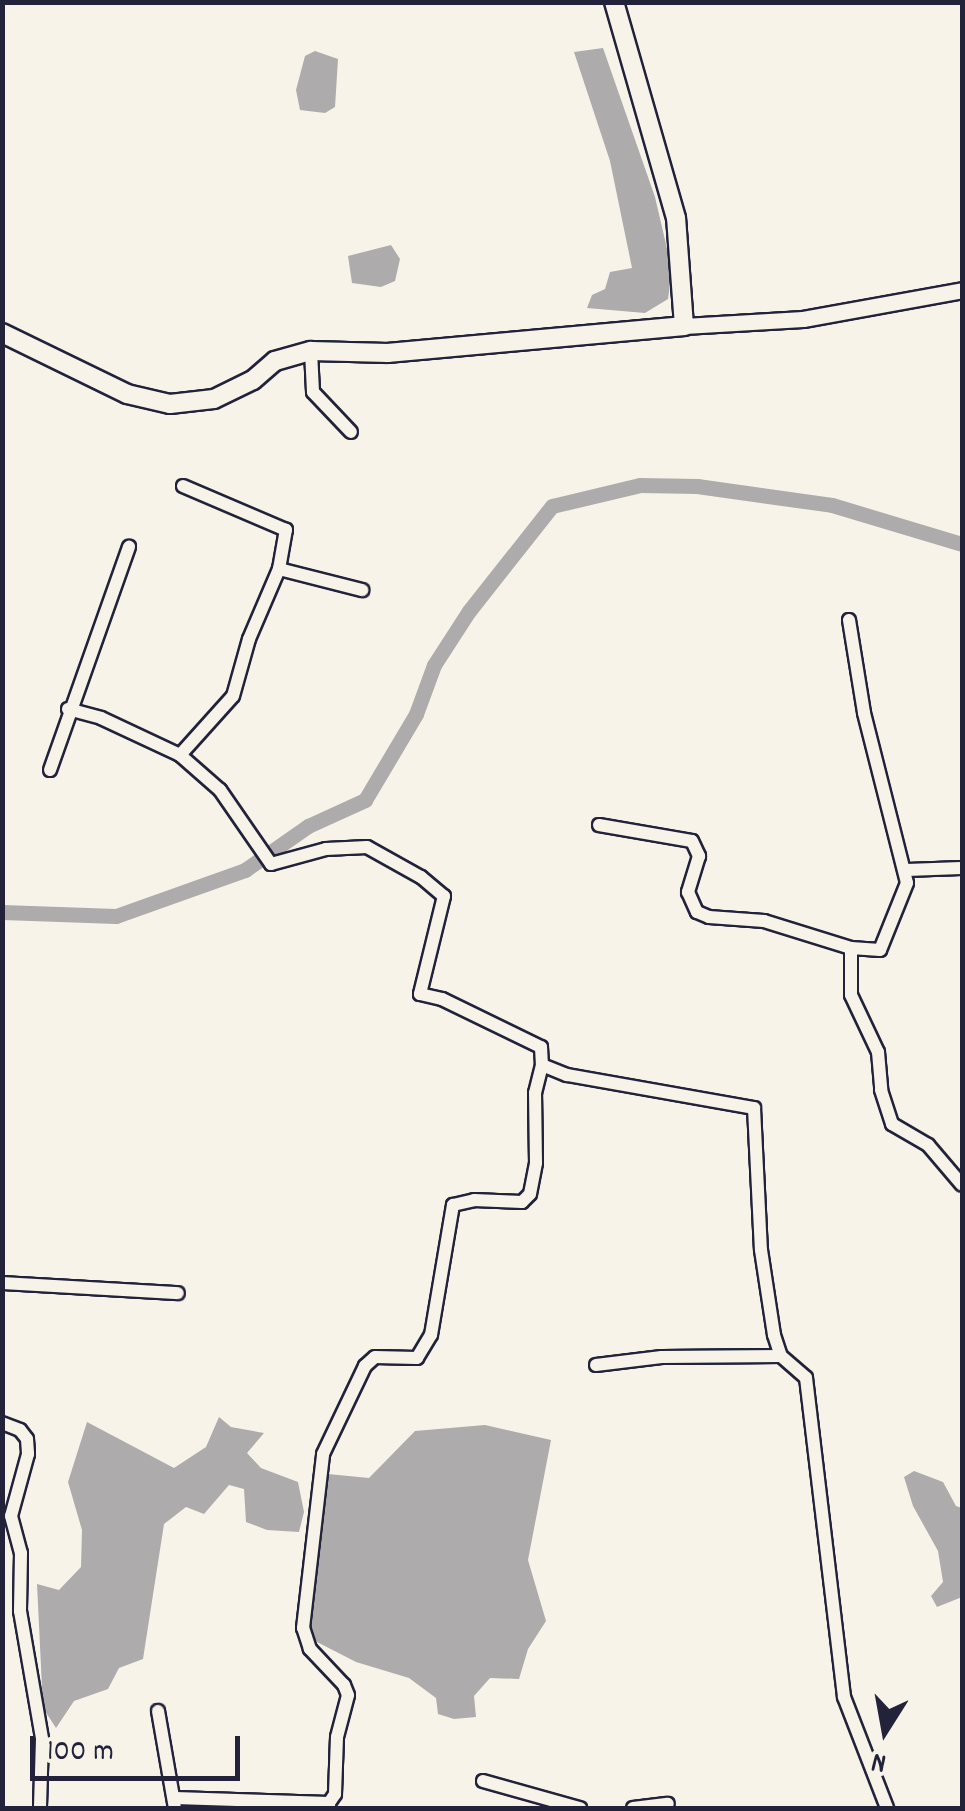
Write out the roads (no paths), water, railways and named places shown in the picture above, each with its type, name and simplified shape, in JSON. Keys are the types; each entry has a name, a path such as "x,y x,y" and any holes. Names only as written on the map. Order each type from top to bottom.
{"main road":[{"path":"2,332 127,394 170,404 214,399 253,380 275,361 311,351 388,353 684,326 676,218 614,2"}],"street":[{"path":"684,326 803,319 962,290"},
{"path":"311,351 314,392 351,432"},
{"path":"180,755 233,696 249,639 279,570 286,530 183,486"},
{"path":"50,770 68,709 128,547"},
{"path":"279,570 362,590"},
{"path":"599,825 692,842 699,856 688,892 697,912 709,917 764,921 851,948 880,950 906,884 906,870 894,844 864,713 849,620"},
{"path":"68,709 101,718 180,755 220,790 271,864 326,849 367,847 421,877 444,896 420,994 442,999 541,1047 542,1065 535,1093 536,1163 530,1194 522,1202 474,1200 454,1206 430,1335 417,1358 374,1357 364,1366 323,1454 303,1628 310,1649 344,1684 348,1695 337,1737 336,1794 329,1806 175,1803 158,1711"},
{"path":"906,870 962,868"},
{"path":"851,948 851,996 878,1052 880,1090 892,1124 928,1146 962,1185"},
{"path":"542,1065 567,1076 754,1108 762,1250 781,1356 806,1378 813,1415 816,1491 844,1697 887,1808"},
{"path":"2,1283 178,1293"},
{"path":"596,1365 662,1358 781,1356"},
{"path":"2,1423 20,1430 27,1439 28,1454 11,1516 21,1553 20,1610 42,1739 40,1808"},
{"path":"483,1781 580,1808"},
{"path":"632,1808 668,1804"}],"waterway":[{"path":"2,912 116,916 245,870 308,826 365,800 416,714 434,665 469,611 552,506 640,485 697,486 832,505 962,544"}]}
